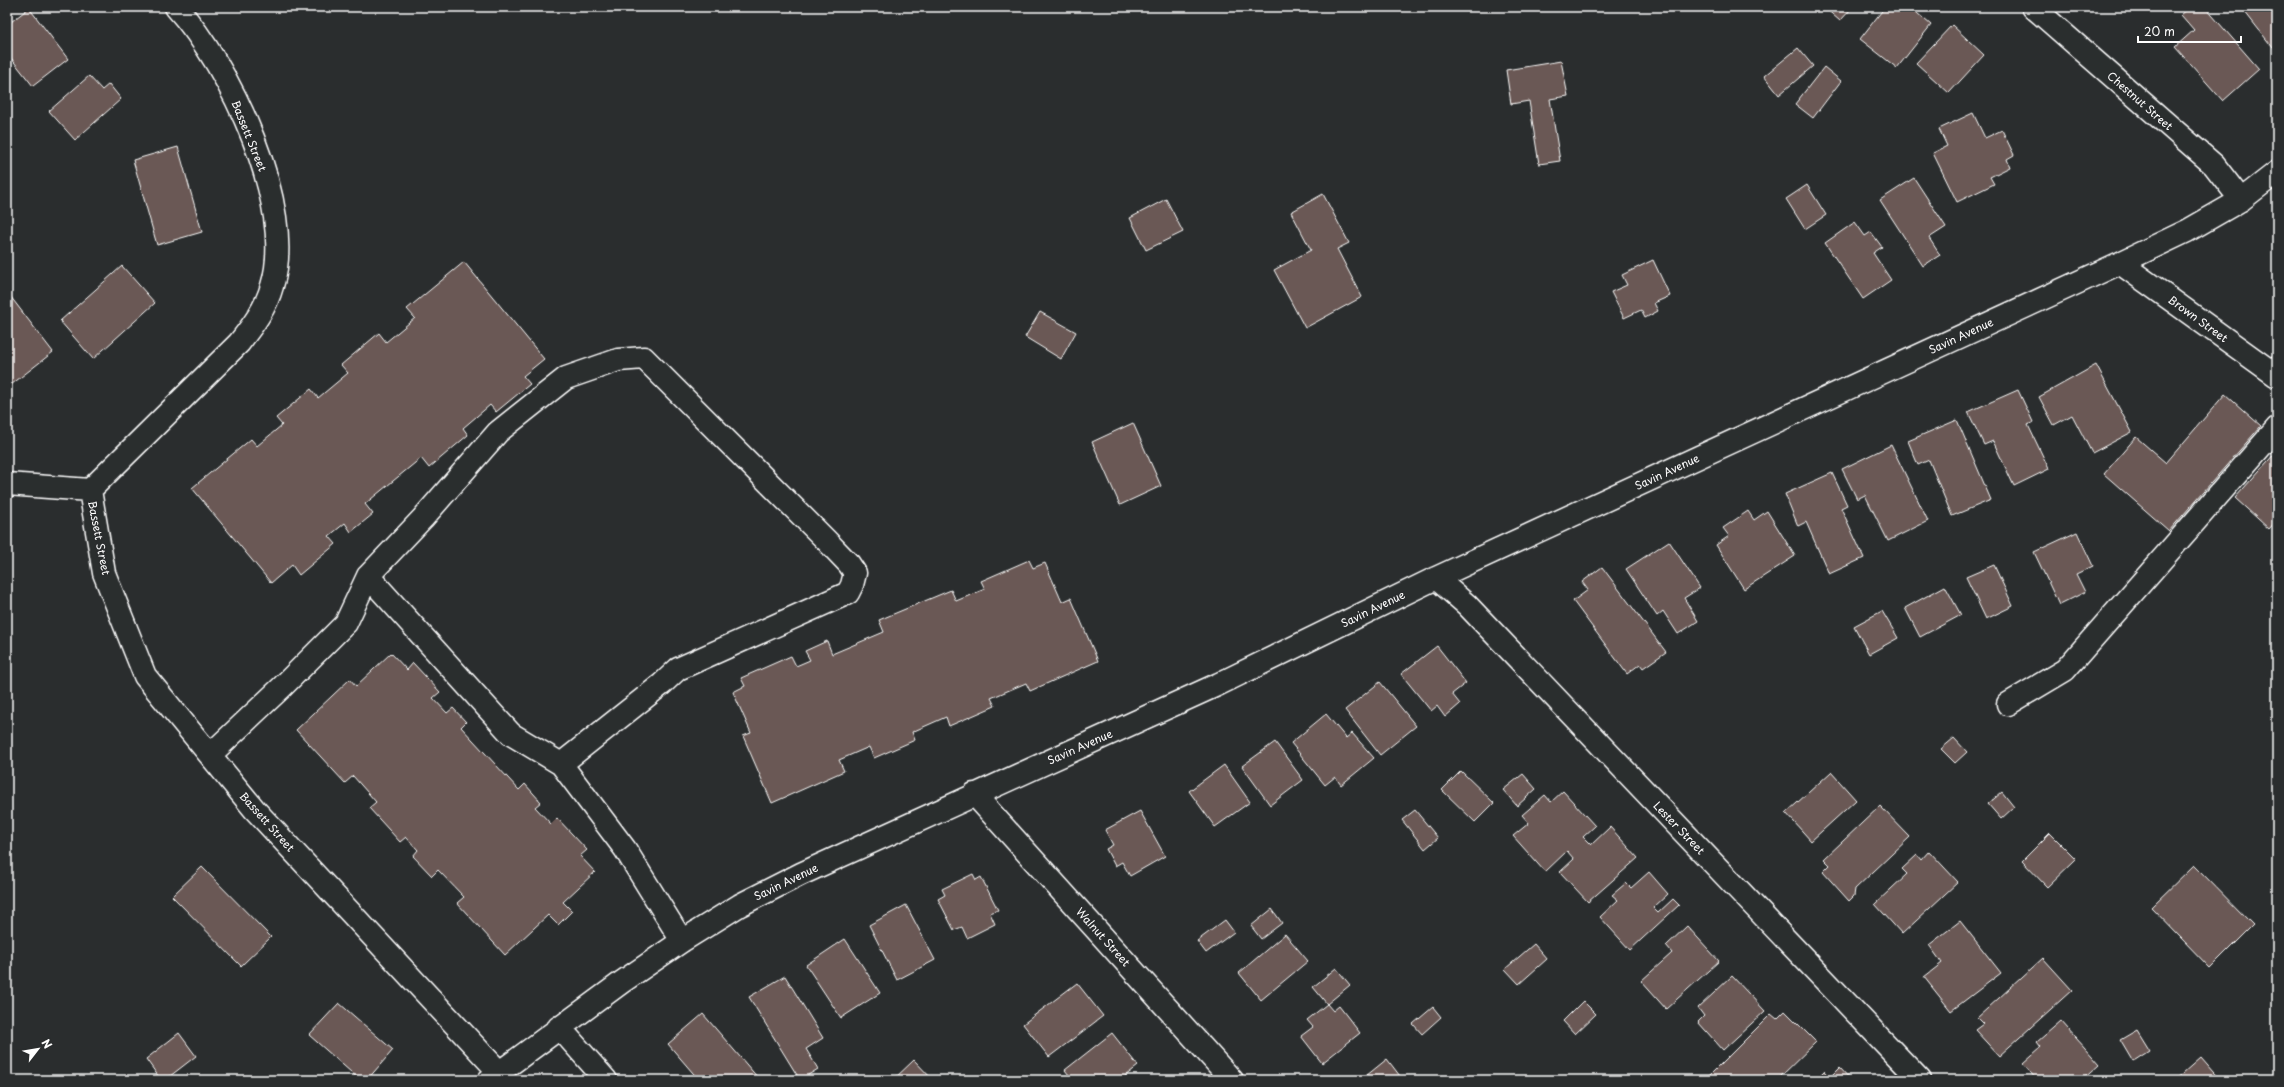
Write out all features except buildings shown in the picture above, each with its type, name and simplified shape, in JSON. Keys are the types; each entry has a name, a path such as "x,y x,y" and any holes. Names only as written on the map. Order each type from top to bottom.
{"street":[{"name":"Bassett Street","path":"176,7 185,17 220,70 246,122 263,167 274,214 278,253 276,269 266,301 258,318 239,343 90,490 104,573 145,676 255,810 494,1076"},
{"name":"Chestnut Street","path":"2033,7 2214,165 2241,200"},
{"name":"Savin Avenue","path":"494,1076 559,1027 682,941 740,905 767,891 974,794 1219,684 1436,578 2120,263 2186,231 2241,200 2277,172"},
{"name":"Brown Street","path":"2120,263 2277,376"},
{"path":"210,755 282,687 346,623 368,576 422,518 498,432 566,378 618,360 644,358 849,564 855,573 852,586 848,593 678,669 662,684 561,764"},
{"path":"2008,704 2065,670 2277,428"},
{"path":"7,484 90,490"},
{"path":"368,576 511,734 561,764 625,849 682,941"},
{"name":"Lester Street","path":"1436,578 1472,611 1920,1080"},
{"name":"Walnut Street","path":"974,794 1232,1080"},
{"path":"559,1027 606,1080"}]}
